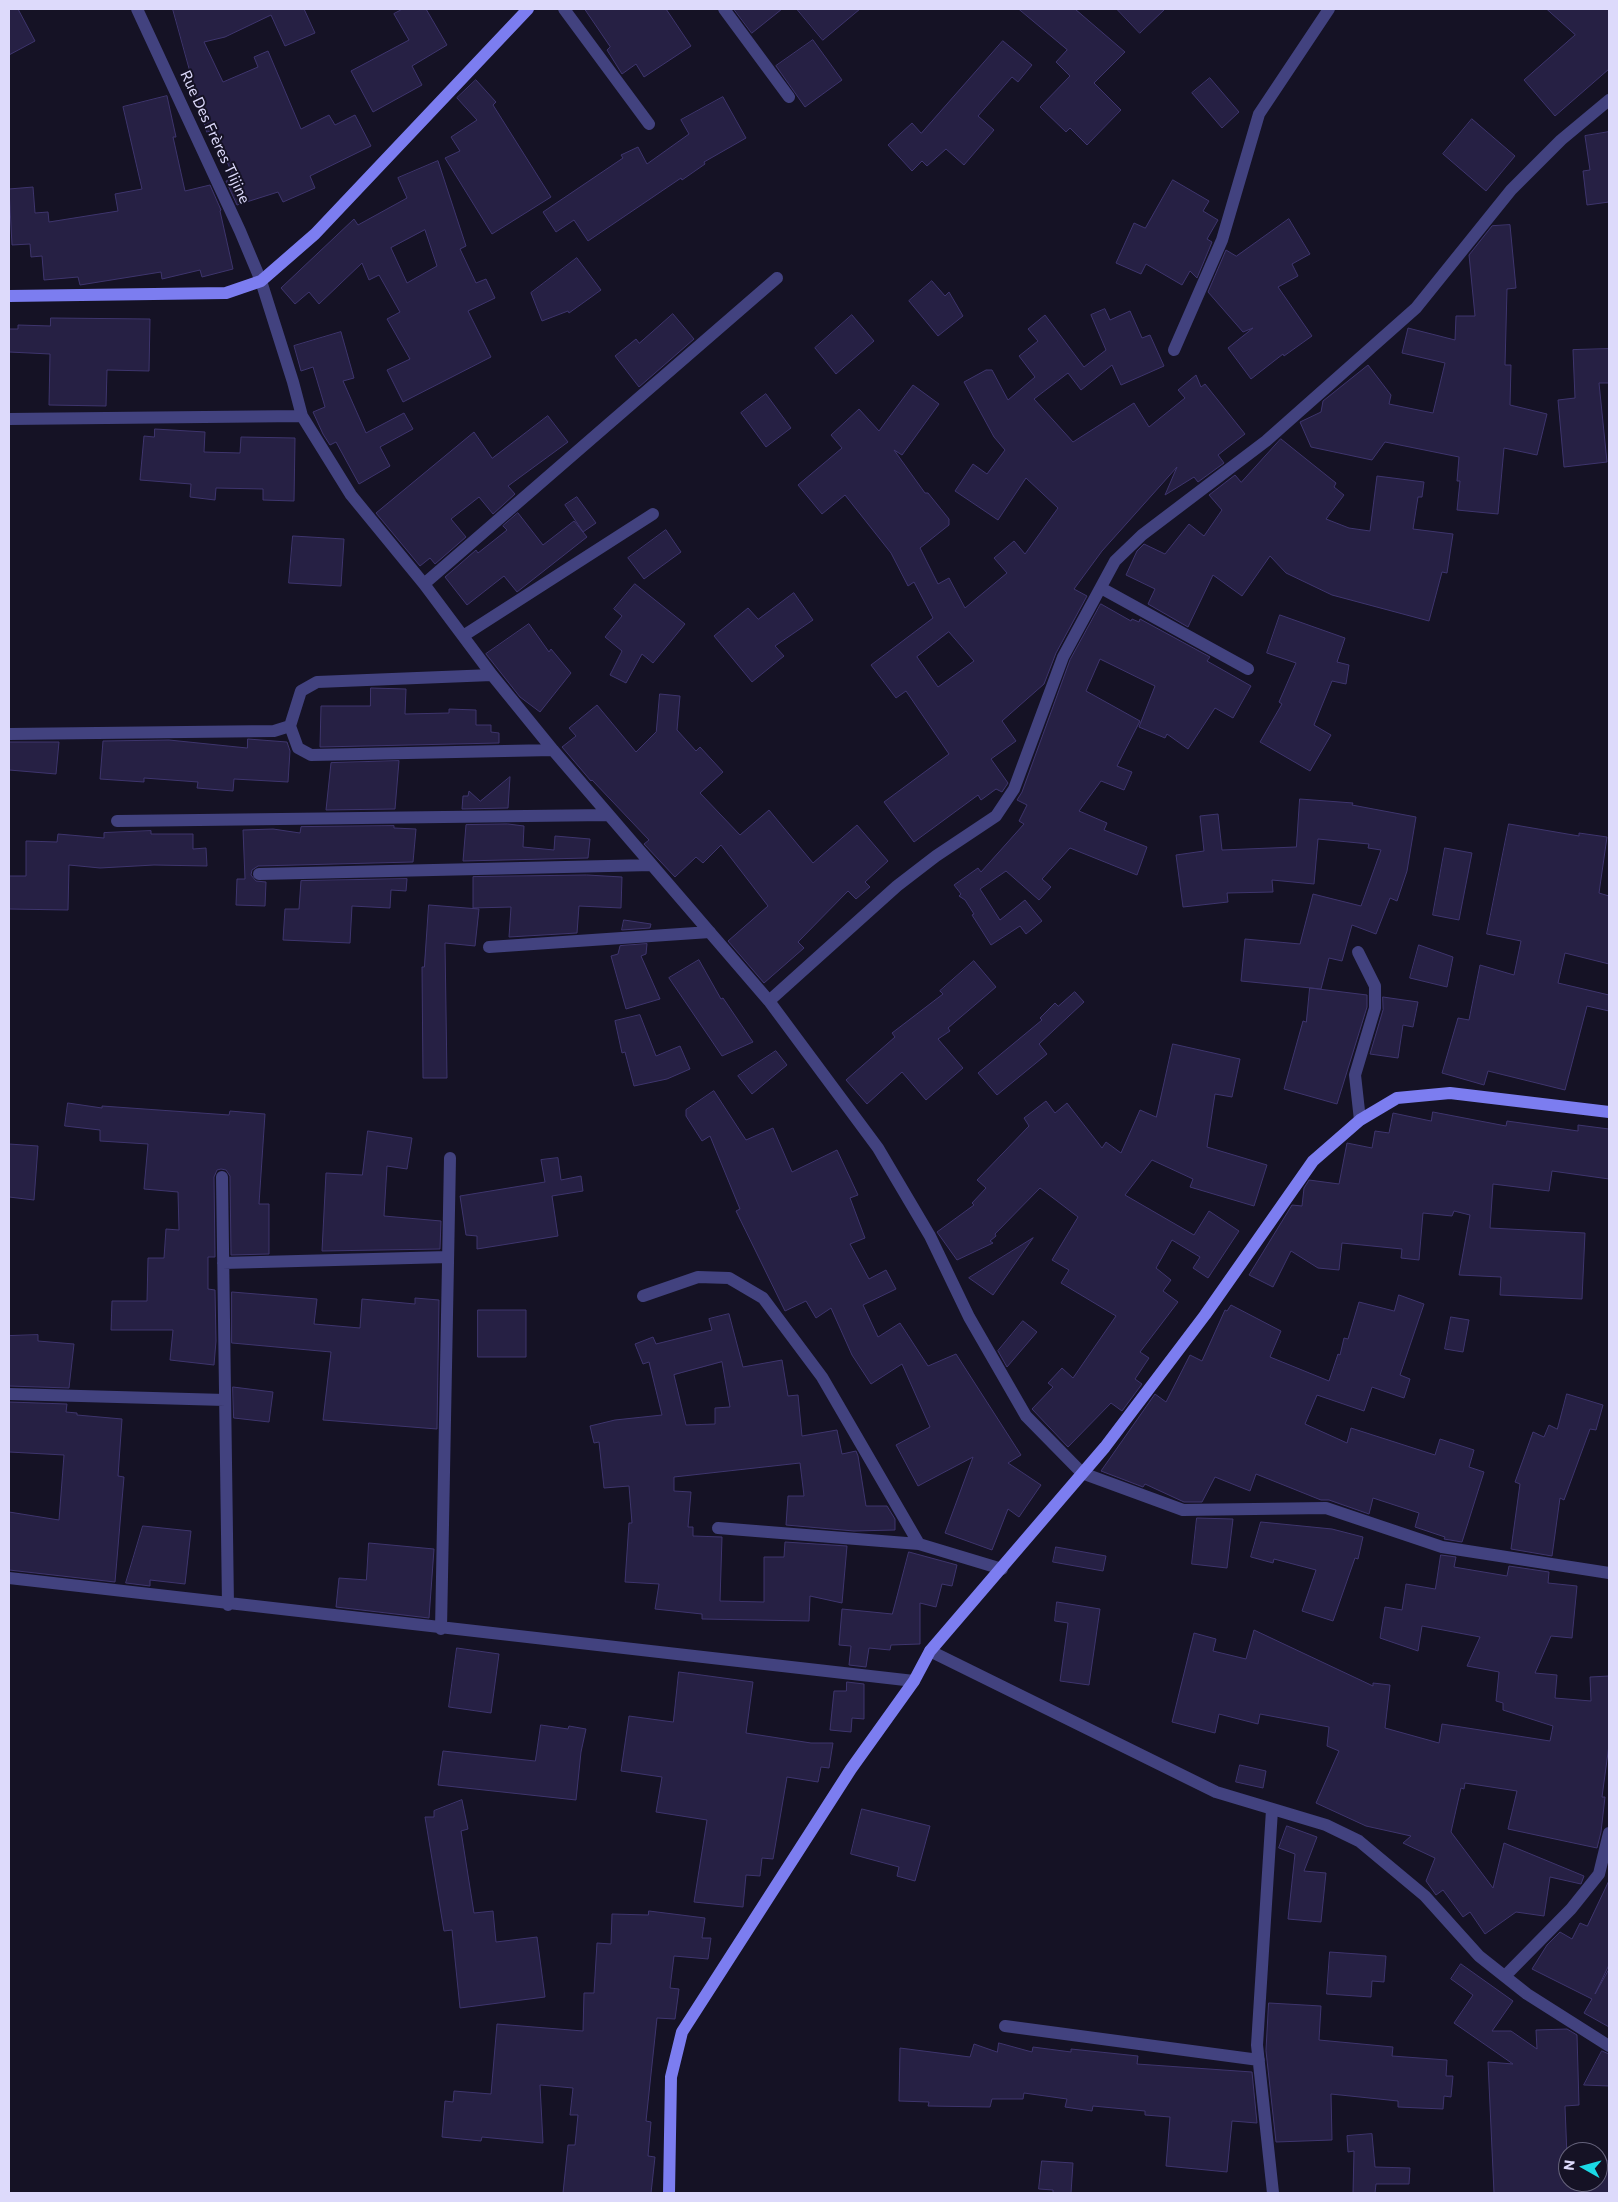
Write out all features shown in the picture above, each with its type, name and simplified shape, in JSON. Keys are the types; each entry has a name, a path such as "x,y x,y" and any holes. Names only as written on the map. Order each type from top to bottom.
{"street":[{"name":"Rue Des Frères Tlijine","path":"137,9 240,231 261,281 294,382 302,416 351,495 424,584 492,675 553,750 769,1001 878,1148 930,1236 969,1317 1026,1416 1082,1474"},
{"path":"9,296 226,293 261,281 315,234 528,9"},
{"path":"564,9 649,124"},
{"path":"724,9 789,96"},
{"path":"1174,350 1222,240 1259,114 1329,9"},
{"path":"769,1001 897,886 936,856 996,816 1014,789 1063,657 1115,561 1142,535 1266,441 1416,308 1511,190 1561,140 1609,100"},
{"path":"424,584 777,278"},
{"path":"9,419 302,416"},
{"path":"462,636 653,514"},
{"path":"1101,588 1248,669"},
{"path":"492,675 317,682 301,691 290,726 298,748 311,755 553,750"},
{"path":"9,734 274,731 290,726"},
{"path":"117,821 608,815"},
{"path":"259,874 652,865"},
{"path":"489,947 710,932"},
{"path":"1358,952 1375,986 1375,1008 1355,1075 1360,1120"},
{"path":"669,2193 671,2077 682,2032 851,1769 914,1682 930,1651 1105,1447 1205,1315 1314,1161 1360,1120 1397,1098 1450,1093 1609,1112"},
{"path":"441,1629 450,1158"},
{"path":"222,1178 228,1605"},
{"path":"223,1263 448,1257"},
{"path":"643,1296 698,1277 706,1277 729,1278 763,1298 822,1377 919,1544"},
{"path":"9,1394 225,1400"},
{"path":"1082,1474 1183,1510 1326,1508 1442,1547 1609,1573"},
{"path":"718,1528 919,1544 1002,1569"},
{"path":"9,1578 228,1605 914,1682"},
{"path":"930,1651 1114,1740 1172,1772 1216,1792 1326,1826 1359,1841 1425,1896 1480,1956 1543,2004 1609,2046"},
{"path":"1272,1810 1257,2044 1273,2193"},
{"path":"1505,1976 1571,1909 1599,1874 1609,1833"},
{"path":"1005,2026 1259,2060"}],"building":[{"path":"9,9 18,9 35,41 9,55"},
{"path":"173,9 304,9 315,33 285,46 271,15 225,37 204,42 223,82 258,67 254,57 268,51 301,129 329,115 335,125 355,115 371,146 310,176 315,188 283,202 278,192 237,205 226,181 232,180 230,174 232,173 213,130 207,132"},
{"path":"403,9 426,9 447,45 412,66 422,85 373,112 351,71 409,40 394,14"},
{"path":"585,9 666,9 691,46 644,77 636,64 622,74 607,50 610,47"},
{"path":"734,9 782,9 752,33"},
{"path":"797,9 860,9 823,40"},
{"path":"1019,9 1075,9 1125,52 1094,83 1121,110 1087,145 1070,128 1066,132 1040,107 1070,76 1056,62 1067,50"},
{"path":"1117,9 1165,9 1140,33"},
{"path":"1547,9 1609,9 1609,69 1555,116 1524,80 1575,35"},
{"path":"813,40 842,80 805,107 776,66"},
{"path":"1003,41 1032,65 1018,82 1012,77 978,116 994,130 964,165 946,149 927,166 922,161 912,171 888,145 912,123 921,133"},
{"path":"1210,78 1239,112 1222,128 1192,93"},
{"path":"476,80 496,102 493,105 551,197 492,234 445,158 460,151 451,137 477,120 457,98"},
{"path":"167,96 176,137 173,137 185,191 210,185 221,210 233,269 202,277 200,270 162,279 161,272 80,285 78,277 44,280 42,256 31,257 30,244 12,245 9,189 33,187 35,213 48,212 49,222 118,211 115,194 142,189 123,107"},
{"path":"723,97 746,138 704,162 705,164 682,180 681,178 588,241 574,220 556,232 543,212 623,158 621,155 638,147 647,164 689,134 681,120"},
{"path":"1472,119 1515,156 1486,191 1443,154"},
{"path":"1609,132 1609,202 1587,205 1583,171 1590,170 1585,136"},
{"path":"438,161 466,246 460,249 476,283 486,279 495,298 468,311 491,357 403,402 387,370 410,359 387,319 400,312 379,275 369,280 362,263 319,304 309,292 295,304 281,288 354,219 358,225 407,198 398,178","holes":["425,230 437,266 407,283 391,248"]},
{"path":"1173,180 1209,201 1203,211 1218,220 1207,239 1212,242 1197,278 1190,271 1182,285 1146,264 1141,274 1116,263 1134,223 1145,228"},
{"path":"1289,219 1310,254 1292,264 1298,276 1278,287 1312,336 1284,356 1283,354 1251,379 1228,348 1253,328 1243,332 1208,292 1226,250 1236,256"},
{"path":"1510,225 1516,288 1507,289 1505,365 1511,365 1510,405 1547,414 1537,455 1504,448 1498,514 1457,510 1460,481 1457,481 1459,457 1385,442 1372,460 1311,447 1300,422 1321,412 1323,401 1368,365 1391,395 1389,404 1433,413 1445,363 1402,353 1408,328 1455,340 1456,316 1475,316 1469,255 1492,226"},
{"path":"577,258 601,290 569,313 568,311 542,321 531,293"},
{"path":"932,281 945,296 949,292 963,316 938,336 909,301"},
{"path":"1105,309 1110,320 1130,311 1142,338 1150,335 1164,366 1121,385 1112,365 1081,390 1068,373 1034,399 1073,442 1134,403 1149,427 1185,398 1178,390 1196,375 1201,387 1205,384 1245,434 1218,455 1224,463 1198,482 1194,477 1165,495 1177,467 1102,551 1074,589 1087,596 1056,653 1044,684 1002,721 1016,741 991,759 1008,783 1002,792 996,789 981,800 978,795 914,842 884,802 949,754 906,691 896,698 871,665 933,618 914,582 908,586 891,553 845,495 822,514 798,485 842,448 831,435 859,409 879,431 913,385 939,404 902,455 894,450 925,493 928,493 949,519 949,525 920,548 938,584 949,578 965,608 1007,573 994,558 1014,541 1025,554 1058,508 1026,478 998,520 955,491 973,464 987,474 1005,450 994,437 964,382 986,370 992,370 1008,400 1035,377 1019,356 1038,341 1028,329 1045,315 1084,367 1106,350 1091,315","holes":["949,632 974,661 938,687 917,657"]},
{"path":"673,314 694,339 639,387 615,356 636,339 639,343"},
{"path":"852,315 874,341 836,374 815,348"},
{"path":"51,318 150,319 149,371 107,370 106,406 49,405 50,354 9,352 9,329 18,329 18,325 50,326"},
{"path":"341,332 354,378 343,381 366,433 404,413 413,429 380,447 390,466 359,484 336,442 330,445 323,434 313,412 325,407 313,367 301,371 294,346"},
{"path":"1609,349 1609,383 1599,383 1607,462 1564,467 1558,400 1575,398 1573,350"},
{"path":"766,394 791,428 766,447 741,413"},
{"path":"548,416 568,442 508,486 515,494 493,514 479,497 451,519 466,537 435,564 430,558 420,566 376,513 474,432 492,458"},
{"path":"155,429 205,432 204,452 240,453 241,437 295,438 294,501 263,500 263,489 216,488 215,500 190,497 191,484 140,480 144,436 154,437"},
{"path":"1281,439 1336,483 1334,487 1344,495 1326,519 1349,528 1370,531 1377,476 1424,482 1422,497 1418,497 1413,529 1453,534 1447,573 1442,572 1429,621 1332,595 1286,573 1270,556 1242,596 1213,575 1188,627 1148,604 1155,589 1126,575 1137,551 1144,544 1165,554 1189,524 1204,536 1222,510 1209,495 1235,475 1241,482"},
{"path":"577,497 596,523 583,532 565,505"},
{"path":"518,513 543,545 574,521 587,537 517,592 504,576 467,605 445,577 476,550 478,553 507,530 503,526"},
{"path":"666,530 681,552 644,579 628,558"},
{"path":"293,536 344,539 341,586 289,583"},
{"path":"635,584 685,624 653,663 642,654 626,683 610,675 622,651 605,637 622,616 614,609"},
{"path":"794,593 813,620 775,646 784,656 752,682 714,636 748,608 758,619"},
{"path":"1101,604 1131,621 1132,619 1139,622 1140,619 1210,657 1207,661 1251,686 1233,718 1215,708 1188,749 1167,734 1165,738 1139,727 1155,686 1100,659 1086,691 1140,721 1117,766 1132,772 1124,790 1101,781 1079,811 1107,823 1104,830 1147,847 1137,875 1070,848 1042,879 1051,887 1039,900 1006,871 980,889 1000,920 1025,900 1042,921 1026,934 1020,926 991,945 972,915 974,914 965,900 959,896 961,894 954,885 978,868 981,872 1024,824 1019,821 1027,805 1017,800 1022,792 1070,660"},
{"path":"1280,615 1345,638 1337,662 1349,665 1346,684 1332,681 1314,725 1331,735 1310,771 1260,742 1282,704 1279,702 1296,663 1267,653"},
{"path":"529,624 549,652 551,649 571,673 540,712 520,697 486,654"},
{"path":"371,688 406,689 405,714 449,713 449,709 476,710 476,725 491,725 491,732 499,733 499,743 320,747 321,706 370,706"},
{"path":"660,694 680,696 677,730 696,751 700,747 723,772 700,793 740,835 769,810 813,863 857,825 888,861 865,882 870,887 856,899 848,891 798,942 804,948 764,983 728,941 768,906 721,845 703,863 696,857 675,877 644,844 649,840 591,781 562,747 576,736 569,728 597,705 636,752 656,732"},
{"path":"248,739 287,742 290,751 288,782 234,779 233,791 197,788 198,782 144,778 144,782 100,779 103,741 169,740 247,748"},
{"path":"9,742 59,742 56,774 9,770"},
{"path":"399,761 395,809 326,810 331,763"},
{"path":"510,777 508,808 462,809 463,796 468,796 469,791 480,801"},
{"path":"1300,799 1353,803 1352,805 1416,817 1407,871 1397,901 1390,898 1376,934 1352,925 1342,961 1329,958 1321,989 1241,981 1245,939 1300,944 1313,894 1361,906 1381,850 1368,848 1369,844 1318,839 1314,884 1272,880 1273,892 1227,893 1228,902 1183,907 1176,855 1204,851 1200,816 1218,814 1222,850 1296,847"},
{"path":"508,824 524,826 523,847 554,850 555,836 590,839 588,858 463,861 466,825"},
{"path":"1509,824 1579,836 1579,833 1607,837 1599,893 1609,896 1609,964 1565,953 1558,983 1609,995 1609,1011 1587,1006 1565,1090 1488,1071 1484,1085 1442,1073 1458,1018 1469,1020 1480,965 1514,975 1521,941 1487,934"},
{"path":"394,826 394,828 416,829 413,862 258,866 252,870 251,875 256,881 266,882 265,906 236,905 237,879 245,879 243,830 273,829 300,833 301,827"},
{"path":"151,831 151,834 193,834 193,849 206,848 207,866 154,865 100,868 69,865 68,910 9,909 9,876 26,876 26,841 57,842 58,834 104,838 104,833"},
{"path":"1445,848 1472,853 1459,920 1433,915"},
{"path":"587,875 622,877 621,908 579,906 577,933 509,937 511,907 473,908 473,877"},
{"path":"407,879 406,891 391,890 390,908 352,906 350,943 283,940 285,909 299,909 301,881"},
{"path":"429,905 479,909 475,946 445,943 447,1078 423,1078 422,967 424,967"},
{"path":"624,920 651,924 650,928 622,930"},
{"path":"647,944 646,954 641,956 660,999 626,1009 611,956 618,954 620,946"},
{"path":"1419,945 1453,957 1447,987 1410,978"},
{"path":"699,960 721,999 723,998 753,1042 722,1056 669,978"},
{"path":"974,961 996,987 948,1028 950,1031 938,1039 963,1068 926,1100 902,1072 867,1104 846,1080 895,1037 892,1033 943,994 940,991"},
{"path":"1310,988 1367,995 1367,1007 1337,1104 1284,1089 1303,1021 1306,1022"},
{"path":"1075,992 1084,1002 1039,1044 1047,1054 997,1095 978,1073 1042,1020 1040,1018 1055,1003 1058,1006"},
{"path":"1383,997 1418,1002 1413,1027 1403,1025 1398,1058 1370,1054 1383,1010"},
{"path":"640,1015 656,1056 680,1046 690,1069 667,1079 634,1086 625,1052 622,1053 615,1021"},
{"path":"1173,1044 1240,1059 1232,1097 1215,1094 1207,1147 1267,1165 1254,1206 1190,1187 1193,1179 1152,1160 1125,1195 1194,1235 1209,1211 1239,1231 1208,1278 1193,1268 1200,1257 1172,1240 1156,1268 1171,1280 1163,1291 1178,1302 1140,1352 1149,1358 1135,1379 1142,1384 1122,1411 1111,1403 1068,1447 1032,1409 1053,1387 1048,1383 1062,1368 1073,1378 1116,1316 1061,1283 1069,1270 1052,1260 1078,1217 1040,1188 995,1234 996,1236 990,1241 993,1243 957,1260 937,1232 974,1205 972,1203 986,1188 977,1180 1029,1126 1024,1118 1046,1101 1055,1113 1067,1103 1102,1148 1106,1142 1121,1153 1140,1110 1156,1117"},
{"path":"776,1051 787,1065 752,1094 738,1076"},
{"path":"714,1091 746,1140 773,1128 792,1172 837,1150 858,1195 850,1198 865,1238 850,1244 869,1279 886,1270 896,1289 863,1305 878,1337 900,1323 928,1366 956,1354 1021,1455 1008,1463 1041,1485 1019,1517 1008,1509 992,1550 945,1533 973,1457 918,1486 896,1445 930,1427 902,1364 871,1384 852,1355 831,1308 816,1318 806,1301 785,1311 736,1211 740,1209 710,1136 702,1141 686,1116 686,1110"},
{"path":"68,1103 102,1108 102,1106 229,1115 230,1111 265,1114 259,1204 269,1204 269,1254 231,1255 230,1176 226,1170 221,1169 217,1170 214,1177 215,1257 208,1257 208,1289 215,1290 216,1341 214,1365 170,1360 173,1330 111,1330 112,1301 147,1301 148,1258 164,1258 166,1229 179,1230 178,1192 144,1189 148,1144 100,1141 100,1130 65,1126"},
{"path":"1433,1112 1506,1126 1507,1121 1578,1131 1578,1125 1609,1129 1609,1179 1552,1171 1549,1191 1493,1184 1490,1228 1585,1233 1582,1299 1500,1295 1501,1277 1459,1275 1470,1215 1454,1211 1452,1216 1423,1213 1419,1260 1401,1258 1402,1249 1342,1243 1339,1270 1318,1268 1291,1251 1273,1287 1249,1275 1292,1205 1302,1206 1304,1188 1309,1180 1339,1184 1347,1143 1372,1148 1375,1131 1389,1133 1393,1113 1431,1121"},
{"path":"368,1131 412,1138 407,1169 387,1166 384,1216 441,1221 440,1249 322,1251 326,1173 362,1175"},
{"path":"9,1144 38,1146 34,1200 9,1197"},
{"path":"558,1158 561,1180 581,1176 583,1191 552,1196 558,1236 477,1249 477,1236 466,1235 460,1196 545,1182 541,1160"},
{"path":"1033,1238 993,1295 969,1278"},
{"path":"232,1292 317,1299 314,1324 360,1328 362,1299 415,1304 415,1298 439,1300 437,1429 323,1420 331,1352 232,1343"},
{"path":"1399,1295 1424,1304 1400,1375 1410,1379 1404,1398 1372,1387 1364,1411 1317,1395 1305,1424 1347,1443 1351,1428 1435,1455 1440,1439 1474,1450 1469,1467 1484,1472 1462,1542 1444,1539 1445,1537 1415,1527 1419,1513 1373,1498 1369,1514 1329,1500 1321,1500 1256,1474 1250,1491 1215,1477 1202,1502 1184,1502 1145,1484 1143,1487 1101,1471 1155,1394 1166,1402 1190,1355 1202,1361 1225,1310 1227,1311 1231,1305 1281,1331 1270,1357 1329,1381 1338,1354 1340,1355 1344,1338 1348,1339 1359,1302 1394,1311"},
{"path":"478,1310 526,1310 526,1357 478,1357"},
{"path":"729,1314 743,1367 782,1360 788,1396 798,1395 802,1436 837,1430 842,1454 856,1451 858,1456 866,1506 887,1506 895,1519 895,1530 854,1531 786,1525 788,1496 804,1496 800,1463 674,1477 674,1491 691,1492 688,1527 693,1527 693,1536 722,1537 720,1601 764,1602 764,1557 784,1557 785,1542 847,1546 842,1603 810,1596 809,1621 702,1619 702,1614 655,1609 659,1584 625,1582 629,1523 632,1523 629,1486 604,1488 599,1442 594,1443 590,1426 615,1420 662,1415 649,1362 643,1364 635,1344 653,1337 656,1344 712,1330 709,1319","holes":["722,1362 730,1407 715,1408 715,1424 686,1425 674,1375"]},
{"path":"1451,1317 1469,1320 1463,1352 1445,1349"},
{"path":"1023,1321 1037,1332 1007,1367 998,1351"},
{"path":"38,1335 38,1341 74,1344 69,1388 9,1386 9,1336"},
{"path":"233,1387 273,1392 269,1422 234,1418"},
{"path":"1567,1394 1603,1405 1596,1430 1590,1429 1564,1500 1560,1498 1552,1556 1511,1549 1520,1484 1515,1482 1533,1432 1544,1437 1549,1425 1557,1429"},
{"path":"9,1402 67,1404 66,1412 77,1413 77,1415 122,1419 118,1476 124,1477 115,1582 9,1570 9,1512 59,1520 64,1455 9,1452"},
{"path":"1197,1518 1233,1519 1227,1568 1192,1564"},
{"path":"1261,1522 1332,1529 1363,1537 1358,1559 1355,1558 1333,1621 1302,1611 1316,1570 1274,1559 1273,1563 1251,1557"},
{"path":"143,1526 191,1531 185,1584 150,1580 150,1586 126,1583"},
{"path":"369,1543 434,1549 429,1618 336,1607 339,1578 366,1580"},
{"path":"1056,1547 1106,1556 1103,1571 1053,1562"},
{"path":"909,1552 957,1565 952,1586 942,1584 936,1607 920,1603 920,1644 891,1645 890,1650 869,1648 866,1667 849,1665 851,1646 839,1645 842,1609 892,1614"},
{"path":"1441,1555 1456,1557 1454,1567 1507,1576 1509,1566 1549,1572 1548,1583 1577,1586 1572,1638 1551,1636 1535,1673 1557,1675 1555,1698 1591,1701 1590,1677 1609,1676 1609,1745 1602,1797 1605,1797 1601,1832 1597,1848 1508,1829 1517,1791 1465,1783 1464,1789 1461,1788 1451,1832 1493,1888 1504,1843 1584,1876 1581,1884 1550,1877 1544,1916 1516,1912 1485,1934 1470,1912 1463,1917 1443,1890 1436,1895 1426,1881 1435,1858 1403,1843 1411,1836 1366,1826 1316,1803 1339,1751 1327,1746 1329,1727 1260,1714 1258,1724 1219,1714 1215,1733 1172,1722 1194,1633 1216,1639 1213,1651 1246,1659 1254,1630 1373,1686 1373,1683 1390,1685 1385,1728 1439,1743 1442,1724 1550,1741 1553,1726 1503,1710 1503,1703 1496,1701 1499,1672 1467,1666 1480,1637 1422,1626 1418,1651 1380,1638 1385,1607 1402,1610 1406,1584 1435,1589"},
{"path":"1057,1602 1100,1609 1089,1685 1060,1681 1068,1623 1055,1621"},
{"path":"457,1648 499,1654 491,1713 449,1707"},
{"path":"679,1672 753,1682 746,1733 811,1743 833,1743 829,1768 821,1767 818,1782 787,1777 773,1859 762,1858 760,1876 746,1875 743,1907 694,1902 707,1820 656,1812 662,1777 621,1771 629,1716 673,1722"},
{"path":"847,1682 864,1684 864,1719 852,1718 851,1732 830,1730 834,1691 846,1691"},
{"path":"541,1725 568,1729 569,1726 586,1729 581,1752 576,1800 438,1785 443,1751 535,1761"},
{"path":"1240,1765 1266,1771 1263,1788 1236,1782"},
{"path":"462,1800 468,1829 461,1831 474,1913 493,1911 496,1942 537,1937 545,1997 460,2008 452,1930 444,1931 425,1817 434,1817 434,1811"},
{"path":"862,1809 930,1826 915,1881 897,1876 899,1867 851,1854"},
{"path":"1287,1826 1317,1837 1304,1871 1326,1873 1321,1922 1288,1919 1295,1854 1279,1848"},
{"path":"1609,1881 1609,1965 1595,1994 1609,1969 1609,2027 1584,2013 1592,1999 1532,1969 1547,1945 1560,1932 1572,1939 1580,1923 1587,1926"},
{"path":"649,1911 705,1918 702,1938 711,1938 708,1959 674,1956 670,1988 679,1989 675,2019 657,2018 646,2121 651,2122 648,2156 655,2157 651,2193 563,2193 568,2145 575,2145 578,2115 570,2115 573,2088 540,2085 543,2143 482,2137 481,2141 442,2137 445,2101 453,2102 454,2091 491,2094 497,2024 583,2031 584,1993 594,1993 597,1943 611,1944 612,1914 648,1915"},
{"path":"1330,1952 1386,1956 1384,1982 1372,1981 1371,1997 1327,1994"},
{"path":"1461,1964 1513,2001 1492,2031 1511,2031 1537,2049 1536,2030 1567,2029 1577,2035 1579,2105 1565,2106 1566,2142 1558,2142 1558,2192 1608,2192 1608,2161 1609,2193 1494,2193 1488,2062 1513,2064 1454,2023 1473,1995 1451,1979"},
{"path":"1269,2003 1321,2006 1319,2040 1393,2047 1392,2056 1447,2060 1446,2076 1453,2076 1451,2097 1444,2096 1443,2109 1398,2107 1398,2101 1331,2094 1332,2140 1276,2142 1266,2051"},
{"path":"999,2043 1032,2052 1033,2047 1071,2052 1071,2049 1138,2056 1137,2064 1252,2072 1257,2123 1232,2121 1227,2172 1166,2166 1170,2117 1145,2115 1145,2111 1093,2106 1092,2111 1065,2107 1067,2099 1024,2093 1023,2099 992,2099 990,2107 928,2106 929,2102 899,2101 900,2048 970,2057 974,2044 997,2052"},
{"path":"1602,2051 1609,2054 1609,2086 1584,2085"},
{"path":"1372,2134 1375,2167 1410,2168 1409,2184 1376,2184 1375,2193 1353,2193 1354,2151 1348,2152 1347,2136"},
{"path":"1042,2161 1073,2163 1071,2193 1053,2193 1053,2190 1039,2189"}]}
